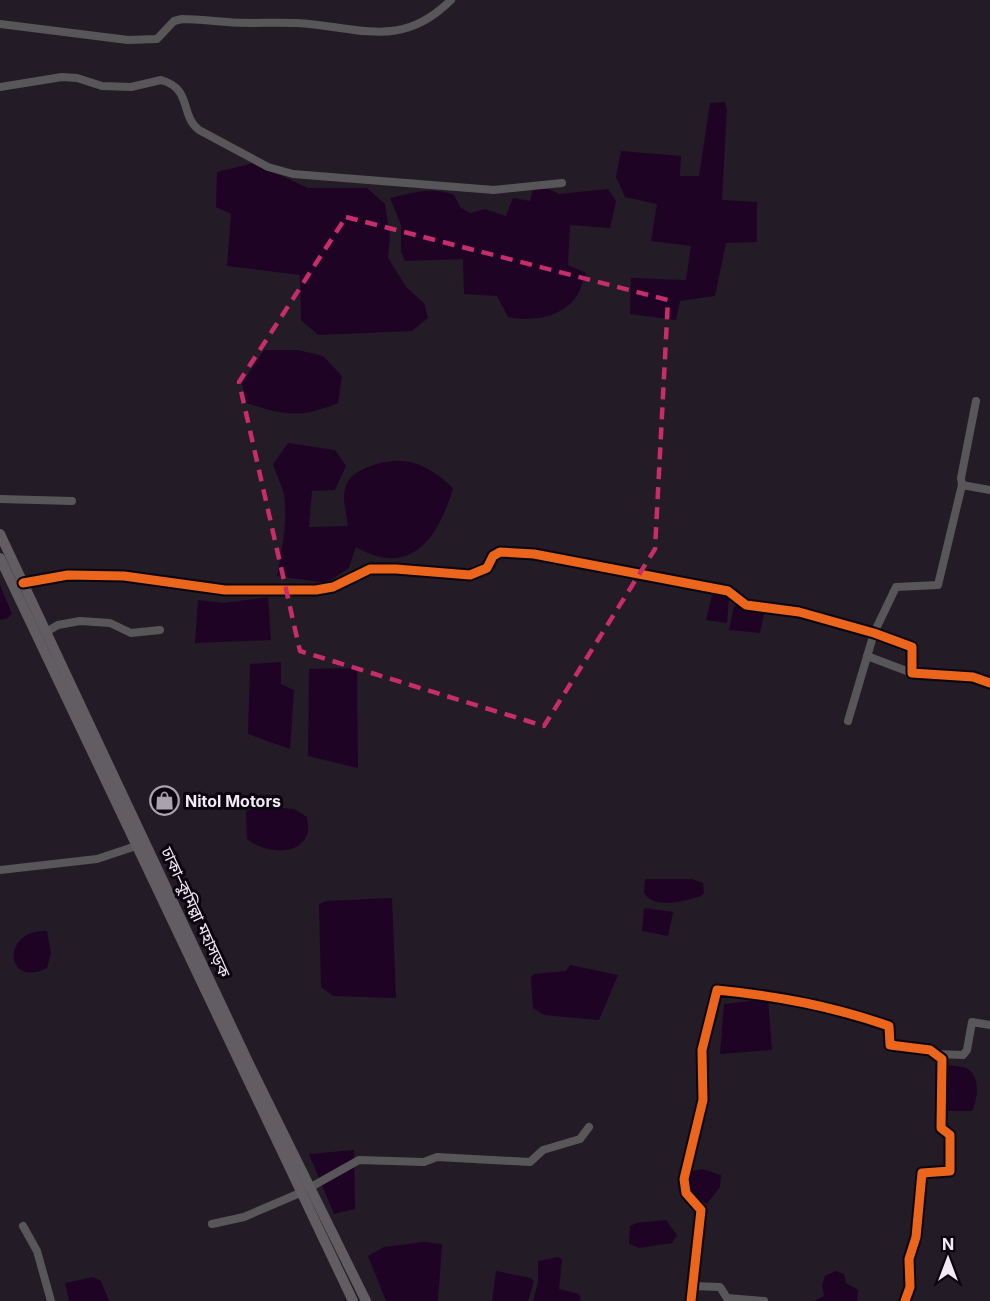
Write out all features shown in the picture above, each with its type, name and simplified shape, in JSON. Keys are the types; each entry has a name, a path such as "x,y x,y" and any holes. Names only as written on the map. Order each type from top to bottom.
{"highway":[{"name":"ঢাকা–কুমিল্লা মহাসড়ক","path":"0,534 250,1066 366,1301"},
{"name":"ঢাকা–কুমিল্লা মহাসড়ক","path":"0,558 353,1301"}],"street":[{"path":"0,24 128,40 154,40 174,21 182,19 298,23 354,32 392,31 420,25 435,16 451,0"},
{"path":"0,87 62,77 77,78 102,86 131,87 161,80 178,88 190,121 199,130 268,167 293,174 494,190 562,183"},
{"path":"848,721 874,633 896,587 938,585 962,486 961,478 976,401"},
{"path":"962,486 990,490"},
{"path":"0,499 72,501"},
{"path":"23,583 68,575 112,576 225,590 316,590 333,587 370,569 396,568 470,575 487,568 493,556 500,552 534,554 728,591 746,605 799,612 874,633 912,647 912,673"},
{"path":"46,632 58,625 80,621 110,623 131,633 160,630"},
{"path":"867,656 912,673 973,677 990,683"},
{"path":"0,870 97,859 136,846"},
{"path":"691,1301 701,1210 686,1193 684,1179 703,1100 702,1050 717,990 783,996 843,1010 889,1026 890,1045 930,1050 942,1059 941,1128 950,1135 950,1171 922,1173 916,1237 909,1259 910,1287 905,1301"},
{"path":"937,1054 963,1055 967,1050 972,1022 990,1025"},
{"path":"311,1187 359,1160 424,1162 437,1157 530,1162 543,1150 580,1139 589,1127"},
{"path":"212,1224 244,1217 300,1193"},
{"path":"23,1226 37,1251 51,1301"},
{"path":"693,1286 720,1287 727,1299 765,1301"}],"highlighted area":[{"path":"346,217 668,300 655,549 544,726 300,651 239,382"}],"shaded area":[{"path":"725,102 727,109 722,200 757,202 757,242 726,243 715,296 680,301 676,320 630,314 631,278 686,280 691,246 651,241 657,204 625,197 616,177 621,151 681,156 680,176 699,176 710,103"},
{"path":"254,163 308,188 367,188 385,204 390,236 388,258 407,288 424,303 428,318 412,331 318,335 301,320 300,275 227,266 231,214 216,207 217,172"},
{"path":"542,186 559,194 608,189 616,201 610,228 570,225 568,265 586,273 577,296 554,314 527,319 508,317 497,296 464,294 463,259 405,261 401,252 401,225 390,198 422,191 446,192 454,195 460,207 470,213 485,209 506,216 513,198 530,201 533,189"},
{"path":"264,350 298,350 323,356 342,376 338,403 313,411 292,414 246,403 242,383"},
{"path":"288,443 335,450 346,466 335,490 312,491 309,527 348,526 344,498 348,481 368,467 392,461 414,463 424,467 434,472 453,488 440,522 431,537 420,548 407,555 392,558 375,556 356,547 349,568 326,583 277,576 284,536 285,505 283,491 273,464"},
{"path":"0,585 12,614 0,620"},
{"path":"712,595 729,597 727,623 706,620"},
{"path":"268,597 271,640 195,643 198,600 224,603"},
{"path":"734,606 765,609 760,633 729,630"},
{"path":"281,662 281,684 294,690 290,749 248,734 250,664"},
{"path":"357,668 358,768 308,756 309,669"},
{"path":"259,806 294,809 307,817 308,829 304,840 298,846 290,849 271,850 247,839 246,811"},
{"path":"645,879 692,879 703,883 704,893 701,896 679,902 663,903 649,898 644,893"},
{"path":"392,898 396,998 333,996 321,987 319,904 326,901"},
{"path":"644,908 673,912 668,936 642,931"},
{"path":"47,931 51,953 47,968 33,972 23,971 16,965 15,947 21,939 32,933"},
{"path":"570,965 618,975 599,1020 544,1015 533,1008 531,977 534,974 566,971"},
{"path":"768,999 772,1050 720,1054 724,1004"},
{"path":"947,1065 966,1068 974,1076 977,1094 972,1111 946,1111"},
{"path":"354,1150 355,1209 334,1214 309,1154"},
{"path":"702,1169 721,1175 720,1187 707,1204 695,1194 690,1183 690,1172"},
{"path":"666,1220 677,1235 672,1243 639,1248 629,1244 630,1226 636,1223"},
{"path":"424,1242 442,1244 438,1301 386,1301 368,1256 384,1247"},
{"path":"558,1257 562,1259 559,1289 579,1294 581,1301 533,1301 538,1283 538,1261"},
{"path":"496,1271 531,1278 534,1281 528,1301 492,1301"},
{"path":"836,1271 844,1274 846,1283 858,1290 857,1301 814,1301 824,1296 822,1285 825,1276"},
{"path":"93,1277 101,1281 109,1301 69,1301 65,1283"}],"cycle path":[{"path":"23,583 68,575 124,576 225,590 316,590 333,587 370,569 470,575 487,568 493,556 500,552 534,554 728,591 746,605 799,612 874,633 912,647 912,673 973,677 990,683"},
{"path":"691,1301 701,1210 686,1193 684,1179 703,1100 702,1050 717,990 804,1003 867,1019 889,1026 890,1045 930,1050 942,1059 941,1128 950,1135 950,1171 922,1173 916,1237 909,1259 910,1287 905,1301"}],"place":[{"name":"Nitol Motors","path":"164,801"}]}
